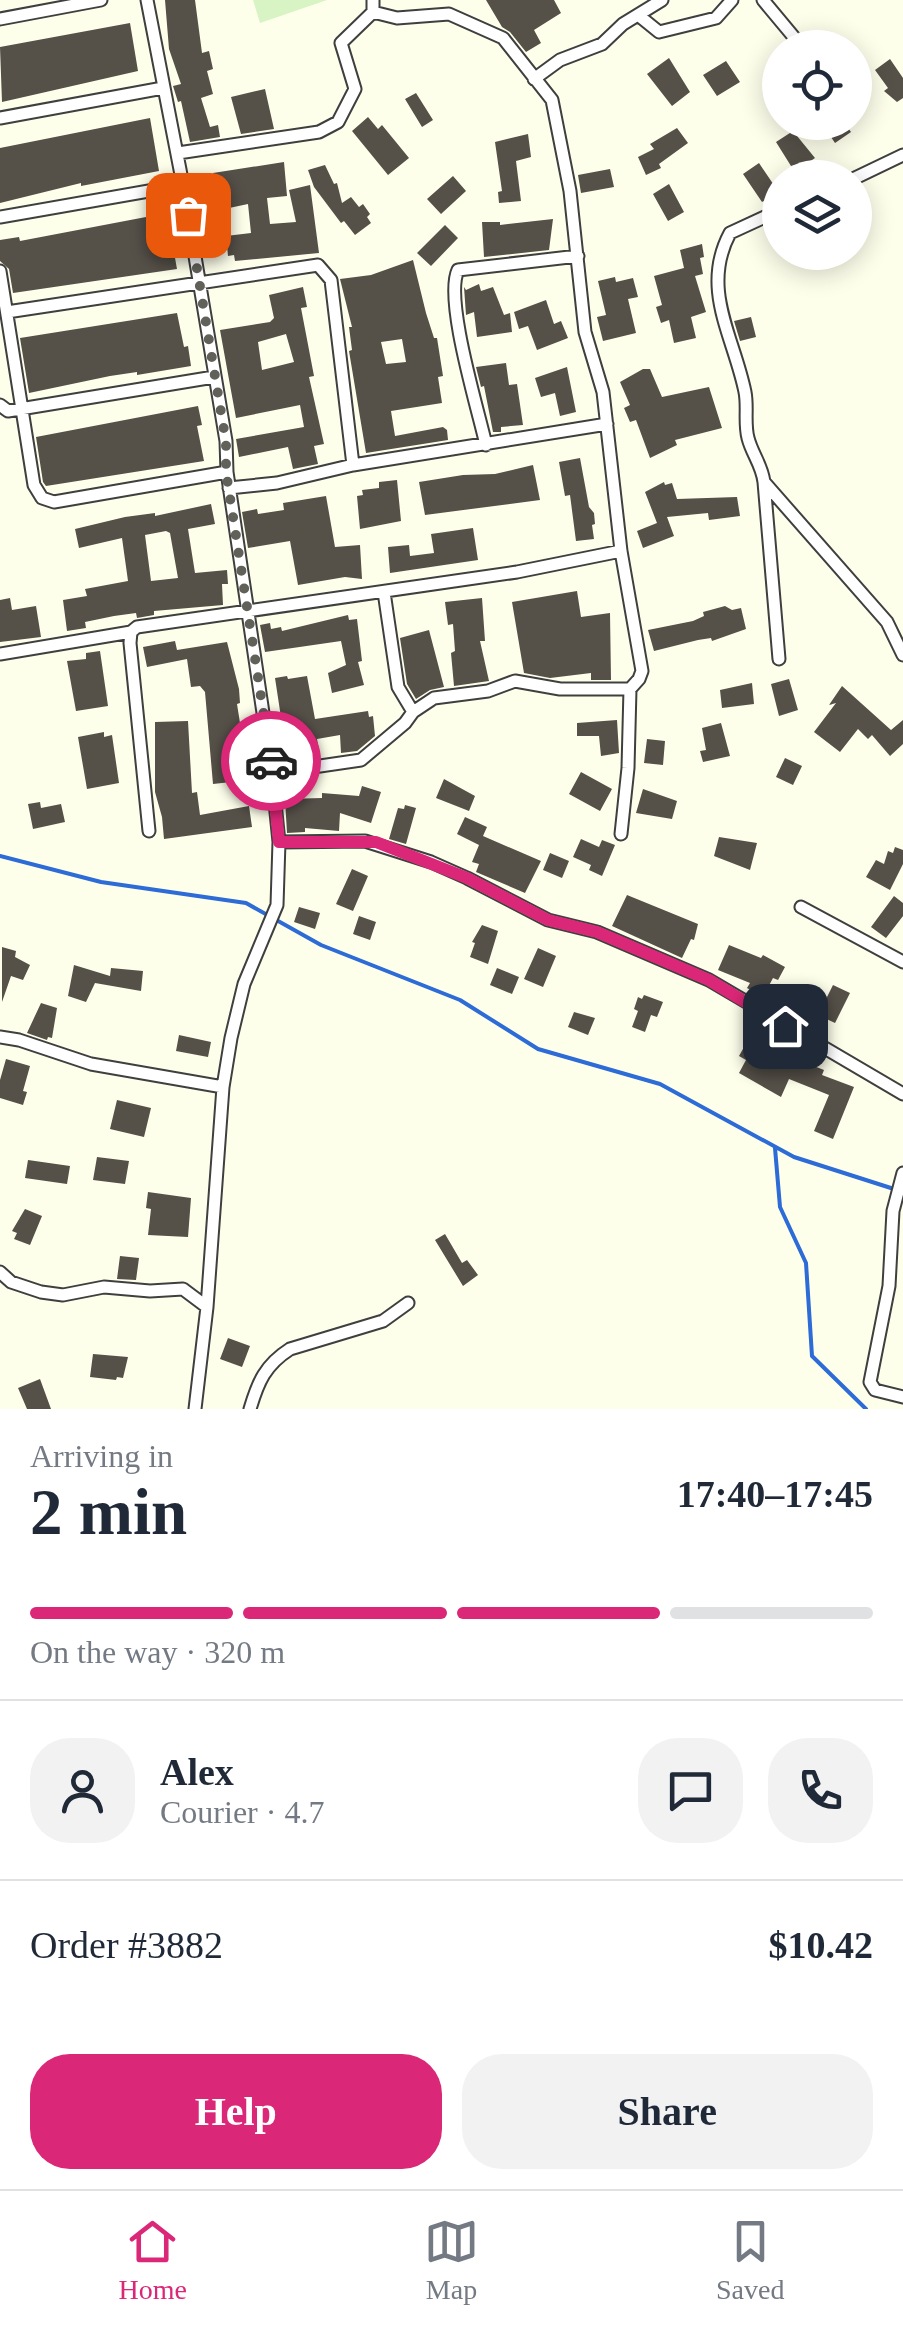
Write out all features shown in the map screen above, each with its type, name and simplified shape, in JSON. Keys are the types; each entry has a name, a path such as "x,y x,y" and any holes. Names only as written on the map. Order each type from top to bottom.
{"street":[{"path":"0,19 101,0"},
{"path":"147,0 184,186 226,442 226,472 279,842 277,906 244,984 223,1087 195,1409"},
{"path":"534,79 560,60 602,44 623,24 662,0"},
{"path":"638,15 659,32 716,18 732,0"},
{"path":"762,0 788,30"},
{"path":"178,153 295,137 319,132 338,122 355,90 341,42 373,6 396,18 450,14 503,38 552,100 578,256 585,332 603,392 622,550 642,671 630,688 621,834"},
{"path":"0,118 163,88"},
{"path":"872,170 903,155"},
{"path":"0,216 184,186"},
{"path":"762,218 730,233 718,276 719,309 746,398 750,446 762,466 779,660"},
{"path":"486,445 458,323 454,279 458,270 578,256"},
{"path":"7,312 318,265 331,280 353,465"},
{"path":"0,271 34,485 42,498 54,502 226,472"},
{"path":"0,404 8,411 214,378"},
{"path":"229,488 277,483 353,465 607,424"},
{"path":"764,482 887,622 903,656"},
{"path":"0,654 131,632 137,627 516,572 622,550"},
{"path":"384,592 398,686 413,712"},
{"path":"131,632 150,831"},
{"path":"272,772 361,760 434,698 488,691 516,681 560,689 630,688"},
{"path":"279,842 365,840 431,862 548,920 597,932 709,980 903,1094"},
{"path":"800,907 903,962"},
{"path":"0,1037 91,1064 223,1087"},
{"path":"903,1173 870,1382 875,1390 903,1397"},
{"path":"0,1272 11,1282 64,1295 104,1287 183,1289 210,1269"},
{"path":"183,1289 206,1307"},
{"path":"250,1409 262,1374 278,1357 308,1343 383,1322 408,1302"}],"green space":[{"path":"253,0 327,0 260,23"}],"building":[{"path":"165,0 195,0 202,53 209,51 213,69 207,71 213,94 201,98 210,127 218,125 220,137 190,142 181,101 178,102 173,86 181,84 169,49"},
{"path":"486,0 554,0 561,13 534,30 541,43 526,52 502,27"},
{"path":"130,23 138,71 2,102 0,47"},
{"path":"669,58 690,92 672,106 647,74"},
{"path":"890,59 903,78 903,98 897,102 884,91 888,88 875,70"},
{"path":"726,61 740,82 717,96 703,75"},
{"path":"265,89 274,129 241,134 231,97"},
{"path":"416,93 433,120 422,127 405,99"},
{"path":"368,117 378,129 382,125 409,158 388,175 352,131"},
{"path":"150,118 159,171 81,183 0,203 0,148"},
{"path":"677,128 688,143 659,164 661,168 646,175 638,157 654,149 650,144"},
{"path":"528,134 531,157 516,161 521,201 499,203 498,192 502,191 495,142"},
{"path":"800,140 815,158 787,160 776,142"},
{"path":"284,162 287,196 267,198 270,224 296,222 289,190 310,185 319,253 235,261 234,255 228,256 226,236 251,233 248,204 198,219 192,185 214,180 213,173"},
{"path":"759,163 762,202 743,174"},
{"path":"325,165 334,184 337,183 342,203 351,197 370,214 367,217 371,223 355,235 314,187 308,170"},
{"path":"610,169 614,187 581,193 578,175"},
{"path":"453,176 466,191 441,214 427,199"},
{"path":"669,184 684,212 668,221 653,194"},
{"path":"167,213 177,269 13,293 9,269 0,261 0,240 19,237 20,241"},
{"path":"553,219 549,250 484,257 482,222 500,225"},
{"path":"445,225 458,238 431,266 417,253"},
{"path":"702,244 703,274 695,276 706,312 691,317 696,338 674,343 669,320 661,323 656,307 662,305 654,276 684,268 680,250"},
{"path":"413,260 426,313 437,338 443,376 438,377 442,403 391,411 395,436 443,427 448,440 366,453 349,351 352,327 340,279 371,275","holes":["402,339 406,362 386,364 381,342"]},
{"path":"615,277 616,282 633,278 638,297 628,299 636,333 603,341 597,317 606,315 598,281"},
{"path":"479,284 481,291 493,287 504,315 510,313 512,332 477,337 474,312 466,315 464,287 466,290"},
{"path":"303,287 307,307 301,308 314,376 309,377 324,444 314,446 318,464 293,469 288,447 239,457 236,439 304,427 300,405 236,418 220,330 270,322 274,318 269,295","holes":["286,334 294,362 262,370 258,342"]},
{"path":"546,300 554,324 561,321 568,338 537,350 528,326 519,329 514,312"},
{"path":"177,313 191,366 110,376 29,393 20,338"},
{"path":"751,317 756,337 740,341 734,321"},
{"path":"506,363 509,385 517,384 523,425 501,427 501,432 493,432 476,367"},
{"path":"567,367 576,412 560,416 555,393 541,397 535,378"},
{"path":"650,369 662,397 709,387 722,428 675,440 677,445 650,458 636,420 630,422 624,408 630,405 620,382"},
{"path":"198,406 202,425 197,426 204,461 46,486 43,482 36,437"},
{"path":"580,458 595,524 594,539 576,541 570,495 565,496 559,462"},
{"path":"533,465 540,500 425,515 419,482 495,474"},
{"path":"397,480 401,521 360,529 357,496 363,495 362,490 379,488 379,482"},
{"path":"664,482 672,483 677,499 737,497 740,516 709,520 708,513 667,517 674,536 643,548 637,531 657,523 645,492"},
{"path":"326,496 335,547 360,545 362,579 345,577 298,585 290,541 248,548 242,512 284,510 283,503"},
{"path":"211,504 215,524 188,529 195,573 227,570 228,584 222,584 223,605 154,611 154,615 137,618 136,613 114,616 85,622 86,628 67,631 63,600 87,596 85,589 128,581 122,538 79,548 75,529 125,517 155,516","holes":["170,533 178,578 151,581 145,535"]},
{"path":"473,528 478,560 390,573 388,547 409,545 410,556 434,553 431,534"},
{"path":"577,591 581,617 610,613 611,680 591,680 591,673 550,678 524,673 512,602"},
{"path":"10,598 12,610 36,606 41,637 0,642 0,600"},
{"path":"482,598 485,641 480,641 489,681 454,686 453,624 448,625 445,602"},
{"path":"725,606 732,610 741,608 746,629 712,641 698,640 654,651 648,630 693,621 704,616 703,612"},
{"path":"348,615 349,620 357,619 362,661 358,662 364,685 332,693 328,673 346,665 341,641 265,652 260,625 270,623 271,629 281,627 282,631"},
{"path":"429,630 444,687 416,699 407,684 400,638"},
{"path":"175,641 177,650 227,642 239,689 237,704 249,780 213,784 205,692 200,686 191,687 187,659 147,667 143,647"},
{"path":"100,651 108,706 76,711 67,661 86,659 86,653"},
{"path":"307,676 315,719 368,711 369,717 373,716 375,736 357,751 341,753 340,735 317,739 320,756 288,761 278,725 282,724 275,678"},
{"path":"789,679 798,710 779,716 771,684"},
{"path":"752,683 754,704 722,708 720,690"},
{"path":"842,686 891,730 903,720 903,744 890,756 872,735 868,739 858,729 840,752 814,732 836,703 829,705"},
{"path":"617,720 619,753 601,756 599,736 577,736 577,723"},
{"path":"188,721 192,793 197,792 200,815 249,806 252,827 164,839 155,792 155,722"},
{"path":"721,723 730,756 703,762 700,751 706,750 702,728"},
{"path":"104,732 104,737 112,735 119,783 87,789 78,737"},
{"path":"647,739 665,741 663,765 644,763"},
{"path":"785,758 802,766 793,785 776,777"},
{"path":"581,772 612,789 600,811 569,794"},
{"path":"444,779 475,796 469,811 436,798"},
{"path":"362,786 381,792 371,823 340,813 339,831 305,828 305,832 287,833 285,799 322,798 322,793 359,796"},
{"path":"643,789 677,801 672,819 636,813"},
{"path":"40,802 41,808 61,804 65,822 33,829 28,804"},
{"path":"405,805 416,808 406,844 389,839 398,808 404,809"},
{"path":"465,817 487,827 483,836 541,861 525,893 476,872 479,864 472,862 479,845 457,834"},
{"path":"719,837 757,843 750,870 714,856"},
{"path":"581,839 599,847 602,840 615,845 602,876 589,870 591,865 573,857"},
{"path":"895,847 903,850 903,864 890,890 866,877 876,860 884,864 888,851 893,853"},
{"path":"550,853 569,861 562,878 543,870"},
{"path":"352,869 368,876 353,911 336,904"},
{"path":"627,895 698,924 694,940 691,939 682,958 612,926"},
{"path":"894,896 903,903 903,916 886,938 871,927"},
{"path":"299,907 320,913 315,929 294,922"},
{"path":"359,916 376,922 370,940 353,934"},
{"path":"482,925 498,931 488,964 470,957 475,943 472,942"},
{"path":"729,945 761,958 763,955 785,967 778,980 773,978 763,997 747,988 750,983 718,970"},
{"path":"2,947 16,951 15,957 30,965 23,980 11,976 2,1002"},
{"path":"538,948 556,956 543,987 524,979"},
{"path":"74,965 110,976 111,968 143,971 141,991 95,983 86,1002 68,996"},
{"path":"497,968 519,977 512,994 490,985"},
{"path":"833,985 850,993 835,1023 818,1015"},
{"path":"644,995 663,1002 657,1017 651,1015 645,1032 632,1027 638,997 642,999"},
{"path":"41,1003 57,1008 52,1038 47,1040 27,1033"},
{"path":"574,1012 595,1018 588,1035 568,1027"},
{"path":"179,1035 211,1042 208,1057 176,1051"},
{"path":"748,1040 777,1056 778,1052 824,1070 822,1075 854,1087 833,1139 814,1131 829,1095 789,1079 781,1097 739,1073 746,1060 739,1056"},
{"path":"6,1059 30,1066 23,1105 0,1098"},
{"path":"117,1100 151,1108 144,1137 110,1129"},
{"path":"97,1157 129,1161 125,1184 93,1180"},
{"path":"28,1160 70,1166 67,1184 25,1178"},
{"path":"148,1192 191,1198 188,1237 148,1235"},
{"path":"25,1209 42,1216 30,1245 14,1239 17,1233 12,1231"},
{"path":"445,1234 462,1263 467,1260 478,1275 463,1286 435,1240"},
{"path":"120,1256 139,1258 136,1280 117,1279"},
{"path":"228,1338 250,1346 242,1367 220,1359"},
{"path":"93,1354 128,1357 123,1378 90,1377"},
{"path":"40,1379 51,1409 27,1409 18,1388"}],"waterway":[{"path":"0,856 101,882 246,903 321,945 460,1000 538,1049 660,1084 794,1157 894,1189"},
{"path":"775,1148 780,1207 806,1263 812,1356 866,1409"}],"way so far":[{"path":"188,215 226,442 226,472 271,761"}],"route":[{"path":"271,761 279,842 376,842 467,878 548,920 597,932 709,980 785,1026"}]}
